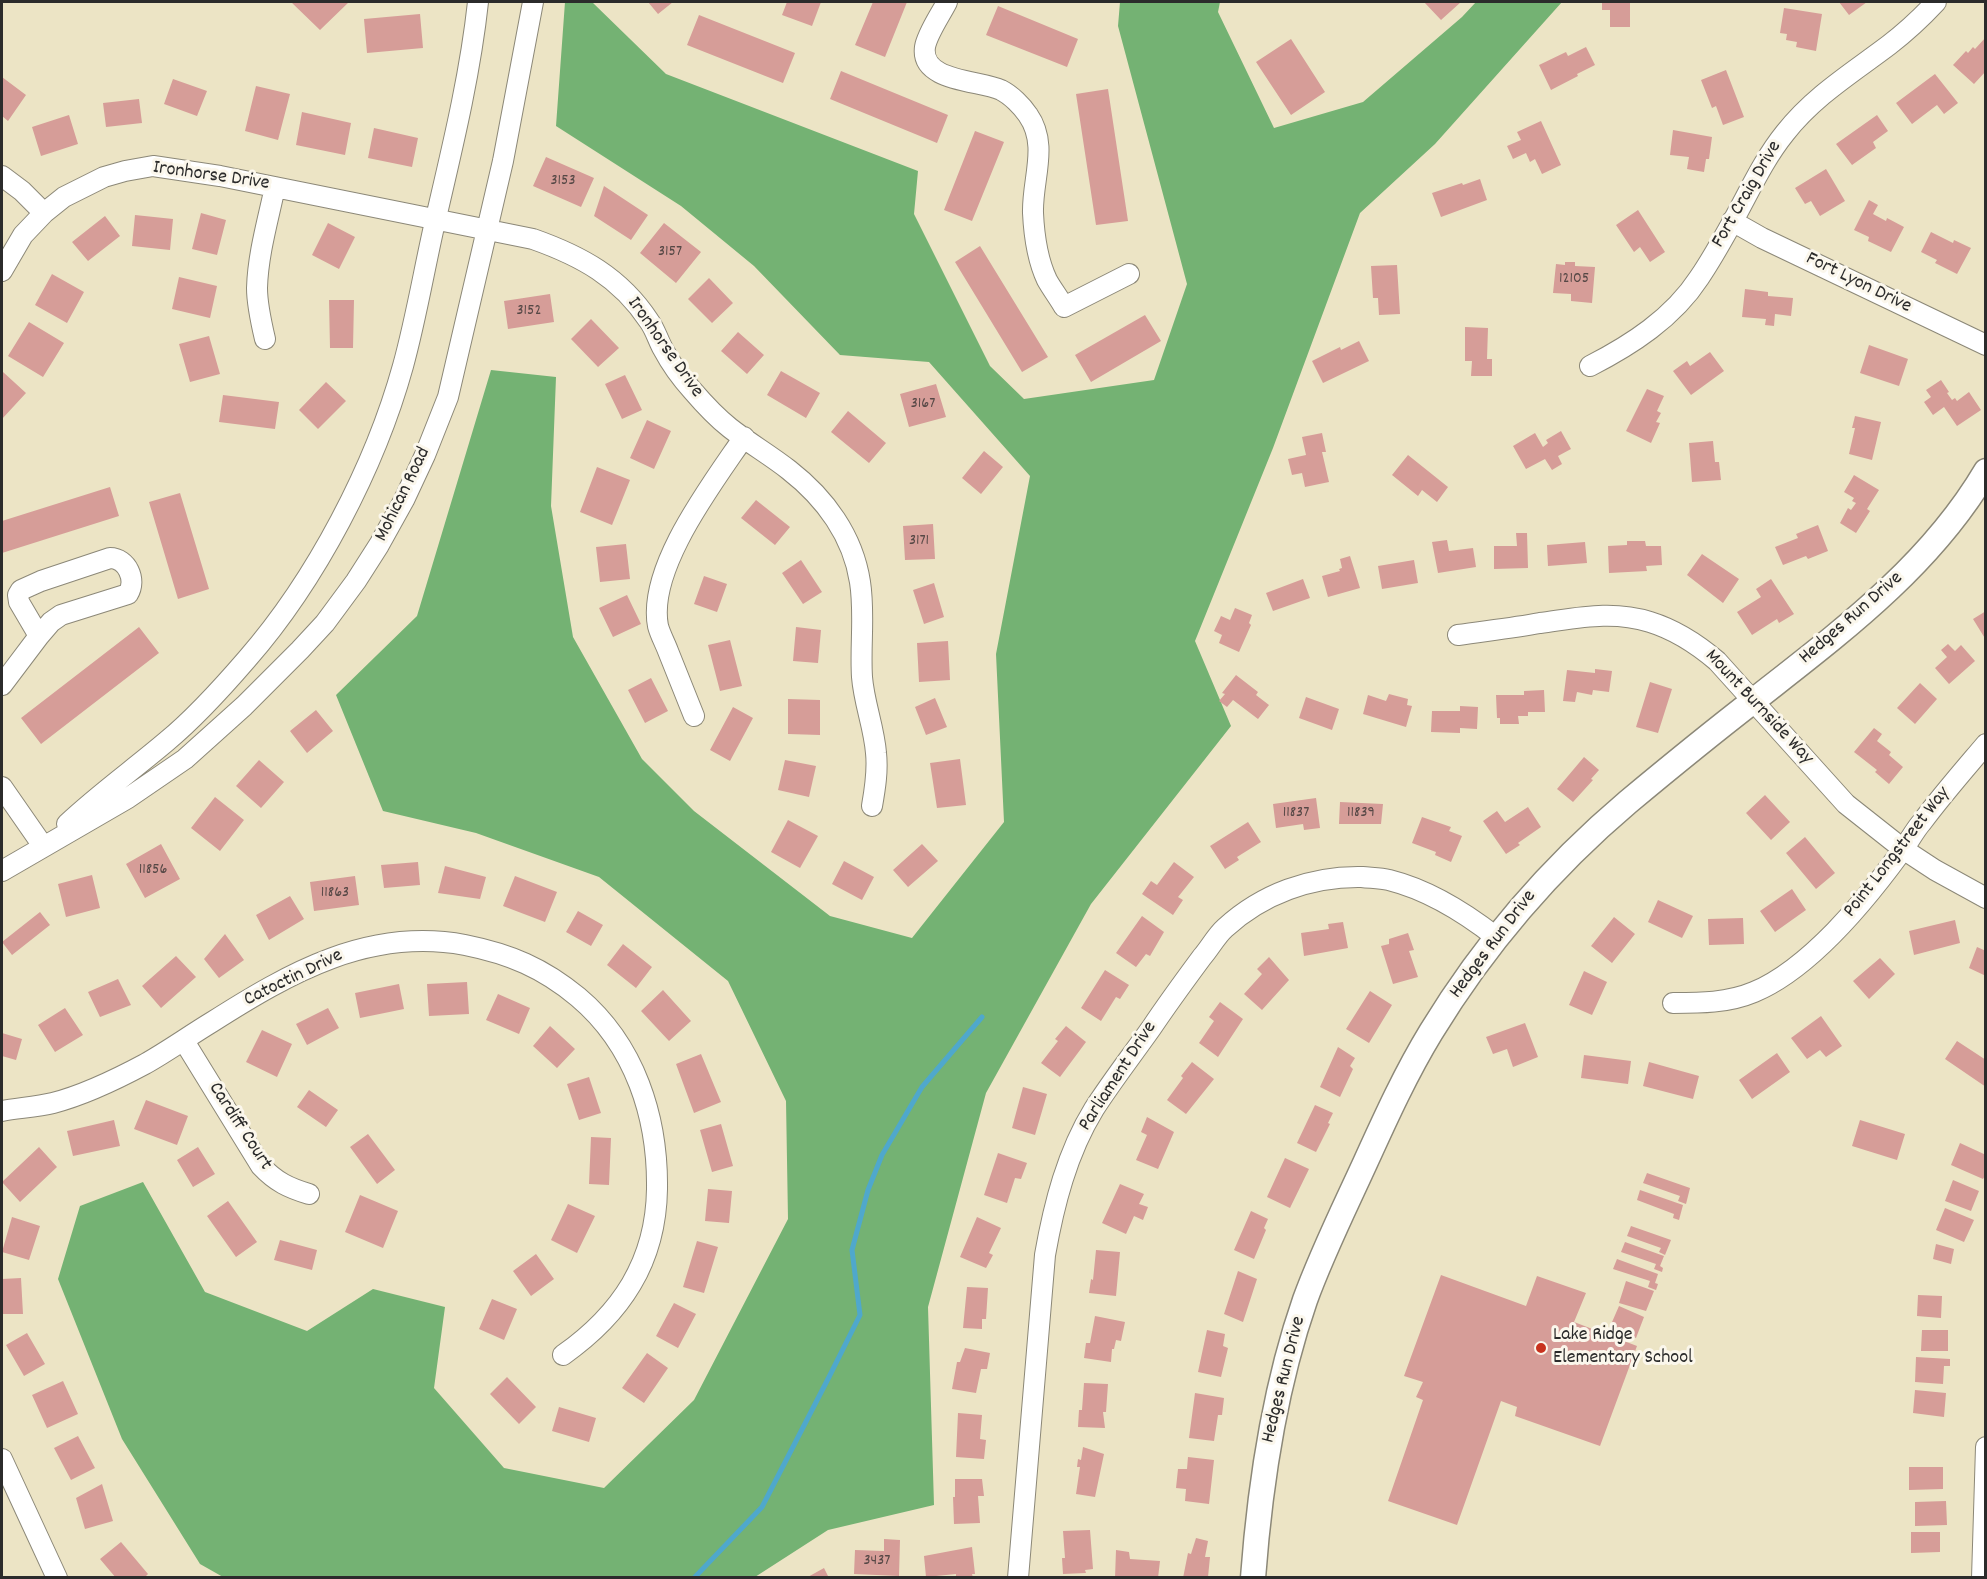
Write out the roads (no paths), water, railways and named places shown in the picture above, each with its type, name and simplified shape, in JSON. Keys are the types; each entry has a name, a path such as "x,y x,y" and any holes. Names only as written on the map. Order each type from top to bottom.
{"street":[{"name":"Mohican Road","path":"43,846 91,802 168,740 210,700 255,649 314,567 362,476 384,423 402,368 460,113 478,2"},
{"name":"Mohican Road","path":"2,871 128,798 185,759 244,706 325,623 379,546 425,455 448,396 489,230 533,2"},
{"path":"947,2 925,44 928,63 935,71 946,76 1001,91 1016,101 1031,121 1038,137 1040,157 1033,213 1036,241 1047,279 1064,307 1129,274"},
{"name":"Fort Craig Drive","path":"1590,366 1646,333 1698,280 1764,162 1784,133 1808,107 1833,85 1891,44 1936,2"},
{"name":"Ironhorse Drive","path":"2,271 16,243 44,213 74,192 104,177 153,166 220,176 533,239 566,251 592,265 632,299 650,322 664,351 682,379 708,408 732,430 791,471 824,501 844,534 855,559 860,580 863,613 862,678 876,753 876,783 872,806"},
{"path":"2,176 22,191 44,213"},
{"path":"265,339 259,314 257,289 259,263 275,187"},
{"name":"Fort Lyon Drive","path":"1732,221 1772,243 1986,345"},
{"path":"694,716 658,626 658,594 669,558 684,529 744,437"},
{"name":"Hedges Run Drive","path":"1253,1578 1261,1493 1271,1428 1286,1364 1305,1300 1397,1094 1430,1034 1461,985 1531,894 1625,804 1872,606 1945,528 1986,471"},
{"path":"2,685 51,622 61,615 128,594 132,588 132,580 125,562 118,558 110,558 41,580 21,590 18,595 19,602 39,636"},
{"name":"Mount Burnside Way","path":"1458,634 1599,615 1630,617 1675,631 1717,661 1846,804 1903,849 1935,870 1986,898"},
{"name":"Point Longstreet Way","path":"1673,1003 1709,1003 1734,999 1776,981 1802,961 1874,888 1920,824 1986,744"},
{"path":"2,787 43,846"},
{"name":"Parliament Drive","path":"1018,1578 1045,1255 1055,1205 1067,1167 1094,1110 1190,974 1223,930 1244,912 1283,891 1326,879 1348,877 1387,879 1418,890 1457,909 1496,937"},
{"name":"Catoctin Drive","path":"2,1111 54,1102 100,1085 145,1064 249,1000 317,963 355,950 387,943 420,940 456,943 518,959 561,983 585,1003 606,1026 624,1052 638,1080 647,1104 654,1136 657,1194 646,1251 636,1277 621,1301 603,1323 586,1339 563,1355"},
{"name":"Cardiff Court","path":"184,1041 261,1166 272,1179 309,1194"},
{"path":"1982,1578 1986,1447"},
{"path":"2,1459 57,1578"}],"waterway":[{"path":"694,1578 762,1507 829,1377 860,1315 852,1250 868,1190 882,1155 922,1087 982,1017"}],"place":[{"name":"Lake Ridge Elementary School","path":"1541,1348"}]}
